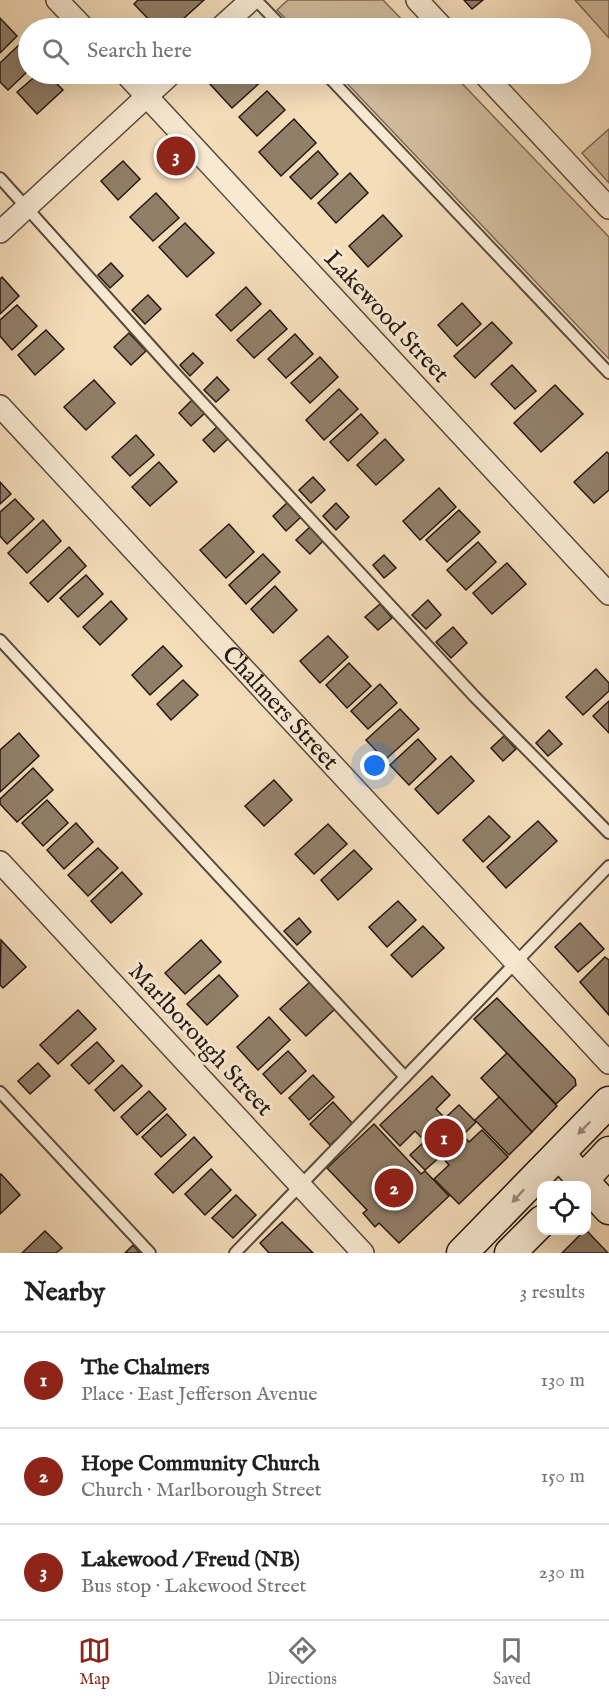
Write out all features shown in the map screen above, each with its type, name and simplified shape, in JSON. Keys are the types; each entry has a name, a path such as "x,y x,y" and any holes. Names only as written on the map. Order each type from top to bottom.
{"main road":[{"path":"462,1253 609,1102"},
{"path":"582,1181 609,1152"},
{"path":"559,1154 579,1181"},
{"path":"591,1193 609,1209"},
{"path":"510,1253 537,1226"}],"street":[{"path":"57,0 74,18"},
{"path":"231,18 251,0"},
{"path":"417,0 434,18"},
{"name":"Lakewood Street","path":"136,84 609,594"},
{"path":"0,232 160,84"},
{"path":"493,84 609,208"},
{"name":"Chalmers Street","path":"0,406 609,1063"},
{"name":"Marlborough Street","path":"0,862 363,1253"}],"lane":[{"path":"256,0 273,18"},
{"path":"335,84 609,373"},
{"path":"0,178 174,372 466,687 609,833"},
{"path":"0,640 405,1077"},
{"path":"235,1253 609,866"},
{"path":"0,1092 150,1253"}],"shaded area":[{"path":"288,0 383,0 400,18 285,18 277,10"},
{"path":"575,0 609,0 609,38"},
{"path":"348,84 463,84 609,237 609,359"},
{"path":"609,129 609,183 582,153"}],"building":[{"path":"138,0 204,0 184,18 147,18 134,4"},
{"path":"464,0 483,0 472,9"},
{"path":"0,18 17,36 0,53"},
{"path":"18,46 18,80 8,90 0,82 0,63"},
{"path":"26,84 57,84 63,90 37,114 17,92"},
{"path":"210,84 258,84 232,108"},
{"path":"267,91 285,110 257,136 239,117"},
{"path":"294,119 316,143 281,176 259,152"},
{"path":"318,151 338,174 311,199 290,177"},
{"path":"123,161 140,179 118,200 101,181"},
{"path":"350,173 368,193 336,223 318,203"},
{"path":"156,193 179,218 153,241 130,217"},
{"path":"383,215 402,236 368,267 349,246"},
{"path":"185,223 214,253 187,277 159,247"},
{"path":"111,263 123,276 110,288 98,275"},
{"path":"2,277 19,296 0,314 0,279"},
{"path":"246,287 261,304 231,331 216,315"},
{"path":"148,295 161,309 145,324 132,310"},
{"path":"462,303 481,324 457,346 438,325"},
{"path":"17,305 37,326 12,350 0,336 0,320"},
{"path":"270,310 287,329 254,358 237,340"},
{"path":"492,322 512,343 475,378 454,356"},
{"path":"46,330 64,349 35,375 18,355"},
{"path":"129,333 146,351 131,365 114,347"},
{"path":"295,334 313,354 286,378 268,359"},
{"path":"193,353 203,363 190,376 180,365"},
{"path":"320,357 338,377 310,403 291,383"},
{"path":"512,365 536,391 515,409 491,384"},
{"path":"217,377 229,390 216,402 204,390"},
{"path":"94,380 115,403 86,430 64,407"},
{"path":"555,385 583,414 541,452 514,423"},
{"path":"339,389 358,409 324,440 306,420"},
{"path":"193,399 206,412 191,426 179,413"},
{"path":"361,414 378,433 348,461 330,442"},
{"path":"218,426 229,438 214,452 203,440"},
{"path":"136,435 154,455 130,476 112,457"},
{"path":"385,439 404,460 376,485 357,465"},
{"path":"607,452 609,454 609,490 594,503 574,482"},
{"path":"159,462 177,482 150,506 132,487"},
{"path":"313,477 325,490 311,503 299,490"},
{"path":"0,482 11,494 0,504"},
{"path":"439,488 456,507 420,540 403,521"},
{"path":"15,499 34,519 7,544 0,536 0,512"},
{"path":"288,502 301,517 286,531 273,516"},
{"path":"336,503 349,517 336,530 323,516"},
{"path":"459,510 480,532 447,562 426,540"},
{"path":"43,520 61,541 27,573 8,553"},
{"path":"229,524 254,552 226,578 200,550"},
{"path":"311,526 324,540 310,554 296,540"},
{"path":"478,542 496,562 466,590 447,570"},
{"path":"69,547 86,566 48,602 30,583"},
{"path":"263,554 280,572 246,604 229,585"},
{"path":"384,555 396,568 384,578 373,565"},
{"path":"507,563 526,584 492,614 473,593"},
{"path":"86,575 103,594 78,617 60,598"},
{"path":"275,586 297,610 273,633 251,609"},
{"path":"428,600 441,615 426,629 412,615"},
{"path":"111,601 127,619 100,645 83,627"},
{"path":"380,604 392,618 378,630 365,617"},
{"path":"453,627 467,643 451,658 436,642"},
{"path":"328,636 348,657 320,683 300,661"},
{"path":"163,646 182,666 150,695 132,675"},
{"path":"349,663 371,686 347,708 326,685"},
{"path":"596,669 609,683 609,691 583,715 566,697"},
{"path":"183,680 198,695 171,720 157,704"},
{"path":"380,684 397,703 368,729 351,711"},
{"path":"609,701 609,733 593,716"},
{"path":"400,709 419,729 385,760 366,740"},
{"path":"549,730 562,744 548,756 536,743"},
{"path":"19,733 39,756 0,792 0,750"},
{"path":"504,736 516,749 503,761 491,748"},
{"path":"418,739 436,759 409,785 390,765"},
{"path":"451,756 474,781 438,814 415,789"},
{"path":"33,768 53,790 17,822 0,804 0,799"},
{"path":"274,780 292,800 264,826 245,806"},
{"path":"47,800 68,823 43,846 22,823"},
{"path":"489,816 510,837 483,862 463,840"},
{"path":"538,821 557,841 506,888 487,867"},
{"path":"76,823 93,842 64,869 47,850"},
{"path":"328,824 347,844 314,874 295,854"},
{"path":"98,848 118,868 88,896 68,875"},
{"path":"354,850 372,869 338,900 321,880"},
{"path":"122,872 142,894 111,923 91,901"},
{"path":"398,901 416,920 387,947 369,927"},
{"path":"299,918 311,932 297,945 284,931"},
{"path":"580,923 604,949 578,972 555,947"},
{"path":"423,926 444,948 412,977 391,955"},
{"path":"1,940 26,967 3,988 0,985"},
{"path":"201,940 221,962 185,994 165,973"},
{"path":"605,957 609,960 609,1015 580,982"},
{"path":"219,975 238,996 207,1025 187,1004"},
{"path":"310,982 335,1009 306,1036 280,1009"},
{"path":"497,998 575,1079 576,1085 556,1104 474,1019"},
{"path":"78,1010 96,1029 58,1064 40,1045"},
{"path":"269,1017 290,1040 258,1070 237,1047"},
{"path":"97,1042 114,1061 89,1084 71,1065"},
{"path":"288,1051 306,1071 281,1094 263,1074"},
{"path":"507,1053 557,1106 532,1132 481,1078"},
{"path":"38,1063 50,1076 30,1094 18,1081"},
{"path":"122,1065 142,1086 114,1111 95,1090"},
{"path":"313,1075 334,1097 309,1120 289,1098"},
{"path":"432,1076 450,1095 436,1109 445,1118 459,1105 476,1122 463,1135 469,1142 482,1130 508,1157 459,1204 434,1179 449,1165 441,1156 425,1170 410,1155 425,1141 415,1131 400,1146 380,1125"},
{"path":"149,1091 166,1109 137,1135 121,1117"},
{"path":"499,1097 532,1132 509,1155 475,1120"},
{"path":"333,1102 353,1124 330,1145 310,1124"},
{"path":"167,1114 186,1135 161,1157 142,1137"},
{"path":"374,1124 421,1174 425,1171 449,1196 399,1243 379,1223 375,1227 363,1213 367,1210 327,1168"},
{"path":"194,1137 212,1157 173,1193 155,1174"},
{"path":"211,1169 231,1190 205,1215 185,1194"},
{"path":"1,1174 20,1195 0,1214 0,1176"},
{"path":"236,1195 256,1215 233,1238 212,1218"},
{"path":"282,1222 313,1253 269,1253 260,1243"},
{"path":"45,1231 62,1248 56,1253 22,1253"},
{"path":"580,1235 591,1235 608,1253 562,1253"},
{"path":"133,1245 140,1253 125,1253"}],"place":[{"name":"Lakewood / Freud (NB)","path":"176,156"},
{"name":"The Chalmers","path":"444,1138"},
{"name":"Hope Community Church","path":"394,1188"}]}
